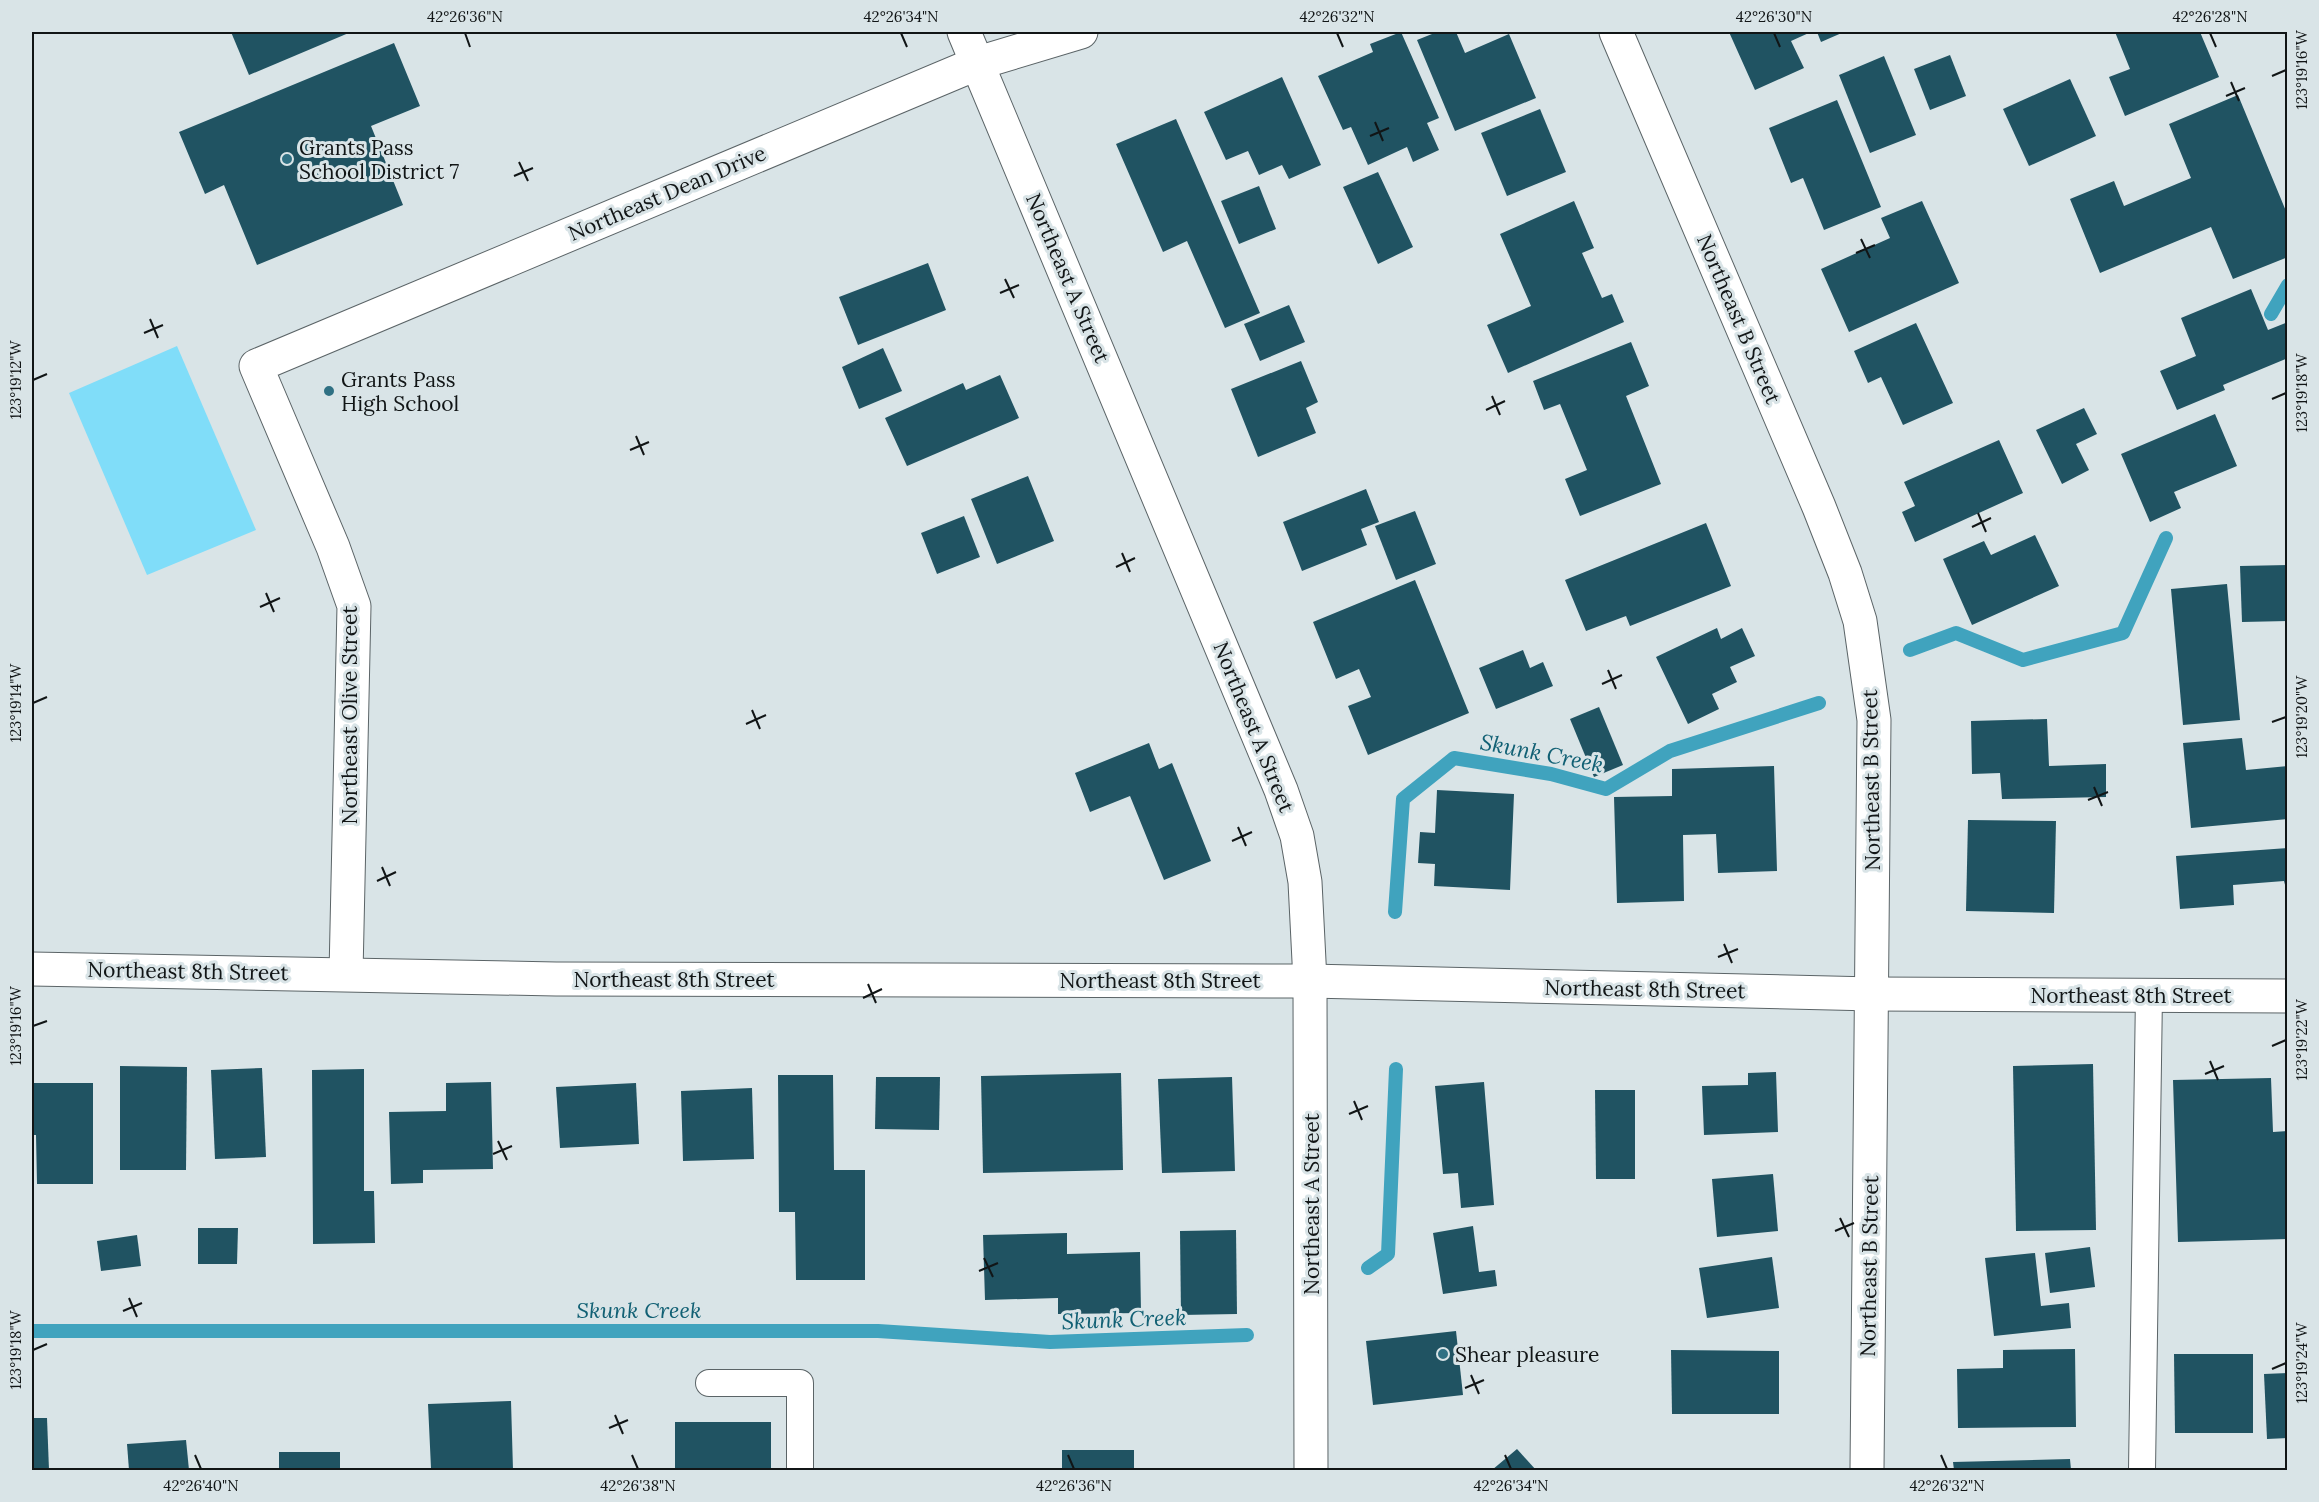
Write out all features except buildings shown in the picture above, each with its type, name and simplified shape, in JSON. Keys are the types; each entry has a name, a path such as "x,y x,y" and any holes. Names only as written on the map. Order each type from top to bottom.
{"street":[{"name":"Northeast A Street","path":"964,32 1281,790 1297,836 1305,882 1310,981 1311,1470"},
{"name":"Northeast Dean Drive","path":"256,366 978,63 1082,32"},
{"name":"Northeast B Street","path":"1616,32 1819,507 1860,621 1874,720 1867,1470"},
{"name":"Northeast Olive Street","path":"256,366 333,547 354,606 346,974"},
{"name":"Northeast 8th Street","path":"32,969 556,979 1310,981 1873,994 2288,996"}],"lane":[{"path":"2142,1470 2149,994"},
{"path":"709,1383 800,1383 800,1470"}],"shaded area":[{"path":"177,346 256,530 147,575 69,393"}],"waterway":[{"name":"Skunk Creek","path":"2271,314 2288,285"},
{"name":"Skunk Creek","path":"1910,650 1956,633 2023,660 2123,633 2166,538"},
{"name":"Skunk Creek","path":"1395,912 1403,799 1454,758 1551,774 1606,789 1670,751 1819,703"},
{"name":"Skunk Creek","path":"1368,1268 1388,1254 1396,1069"},
{"name":"Skunk Creek","path":"32,1331 878,1331 1050,1342 1247,1335"}],"place":[{"name":"Grants Pass School District 7","path":"287,159"},
{"name":"Grants Pass High School","path":"329,391"},
{"name":"Shear pleasure","path":"1443,1354"}]}
